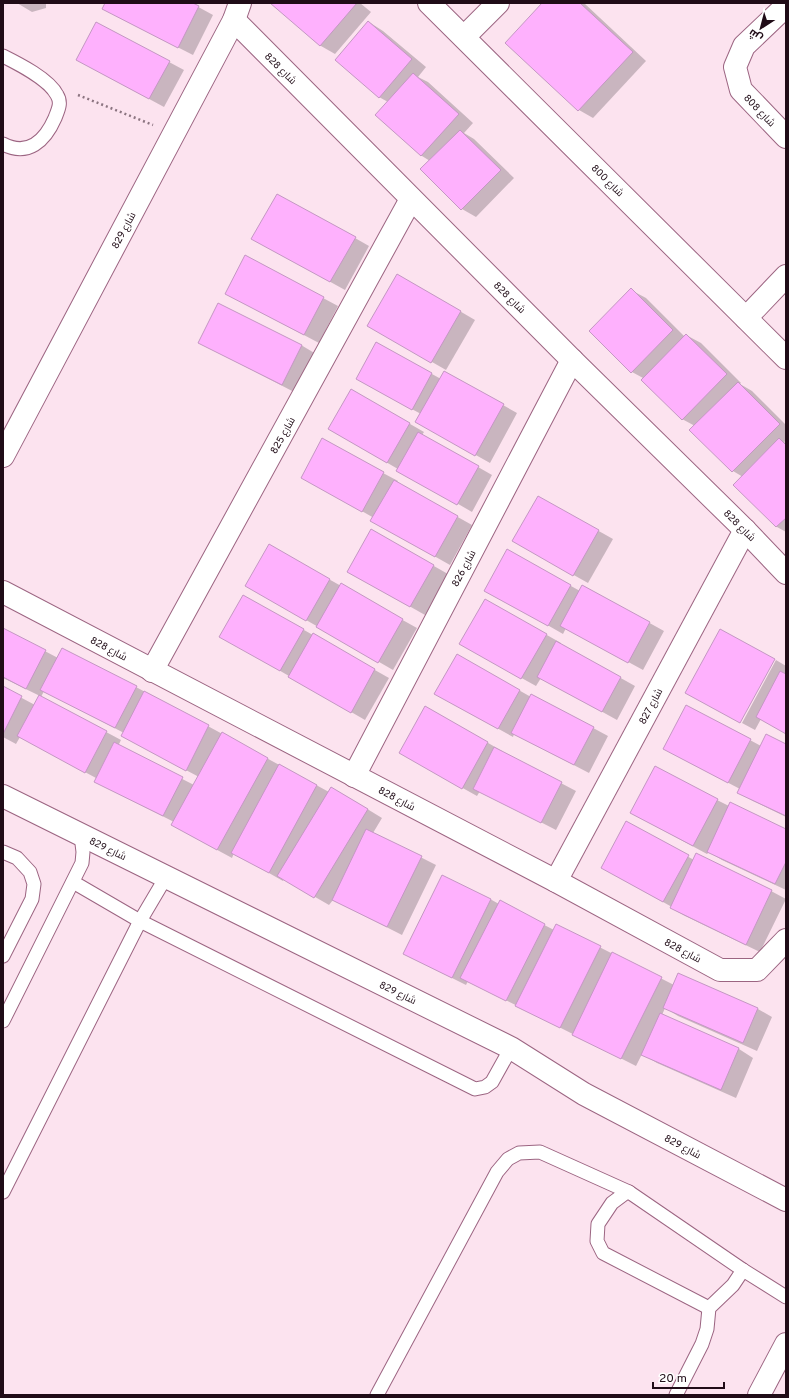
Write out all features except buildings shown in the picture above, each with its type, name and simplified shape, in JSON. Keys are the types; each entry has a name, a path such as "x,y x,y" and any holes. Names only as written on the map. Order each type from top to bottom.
{"street":[{"name":"شارع 800","path":"429,3 786,358"},
{"path":"464,37 498,3"},
{"name":"شارع 808","path":"786,6 744,46 735,67 741,90 786,137"},
{"name":"شارع 829","path":"3,456 237,12"},
{"name":"شارع 828","path":"237,12 411,198 572,360 745,530 786,573"},
{"name":"شارع 825","path":"152,671 411,198"},
{"path":"746,318 786,276"},
{"name":"شارع 826","path":"354,776 572,360"},
{"name":"شارع 827","path":"556,881 745,530"},
{"name":"شارع 828","path":"3,592 556,881 720,970 757,970 786,940"},
{"name":"شارع 829","path":"3,796 511,1048 584,1094 786,1200"},
{"path":"759,1395 786,1344"}],"lane":[{"path":"3,56 26,67 47,83 57,95 60,105 49,131 39,142 29,148 12,148 3,144"},
{"path":"3,1021 82,863 83,852 81,835"},
{"path":"3,852 17,858 21,862 30,872 34,884 32,899 3,956"},
{"path":"3,1192 140,921 166,877"},
{"path":"73,882 140,921 475,1089 485,1088 492,1082 511,1048"},
{"path":"377,1395 497,1172 508,1159 519,1153 540,1152 629,1192 743,1270 786,1297"},
{"path":"629,1192 612,1203 598,1224 597,1241 603,1253 709,1308"},
{"path":"676,1395 702,1344 707,1329 709,1308 733,1286 743,1270"}],"path":[{"path":"47,83 174,133"}]}
